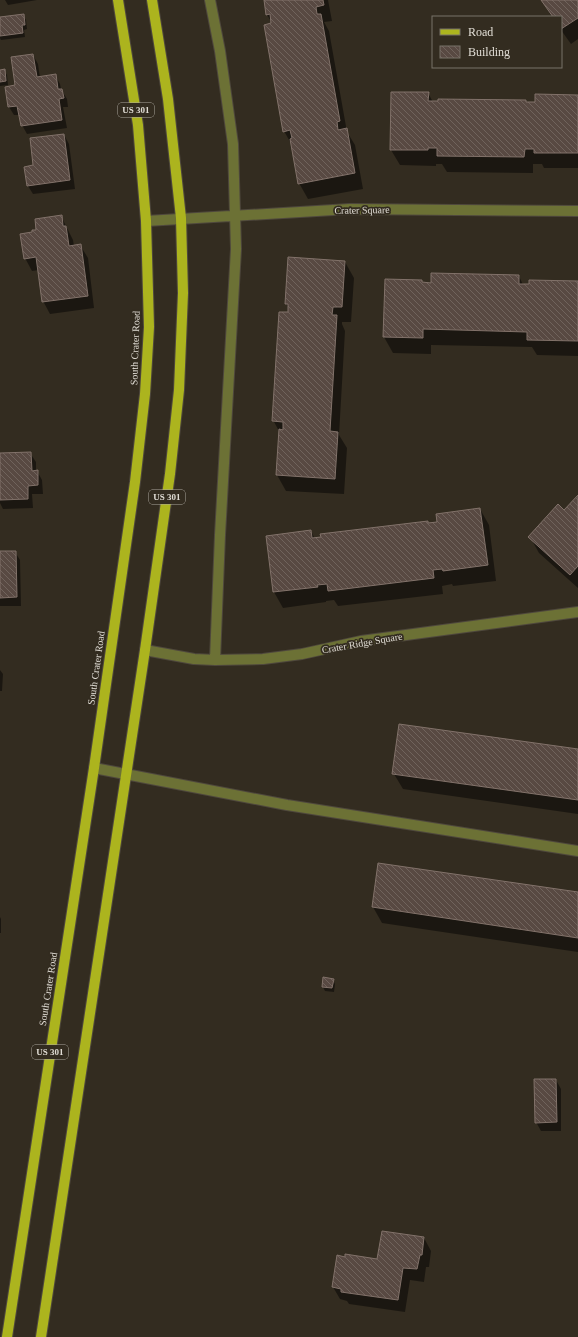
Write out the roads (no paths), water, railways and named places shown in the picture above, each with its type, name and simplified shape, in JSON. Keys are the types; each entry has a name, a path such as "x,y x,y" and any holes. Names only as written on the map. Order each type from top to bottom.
{"main road":[{"name":"South Crater Road","path":"7,1337 94,768 145,394 149,327 146,222 138,125 118,0"},
{"name":"US 301","path":"41,1337 145,650 170,474 179,390 183,293 181,218 160,38 152,0"}],"street":[{"path":"210,0 220,51 233,144 236,217 236,249 220,535 215,660"},
{"name":"Crater Square","path":"146,222 181,218 236,217 350,209 578,211"},
{"name":"Crater Ridge Square","path":"145,650 215,660 271,658 302,654 361,641 578,612"},
{"path":"94,768 287,805 578,850"}]}
